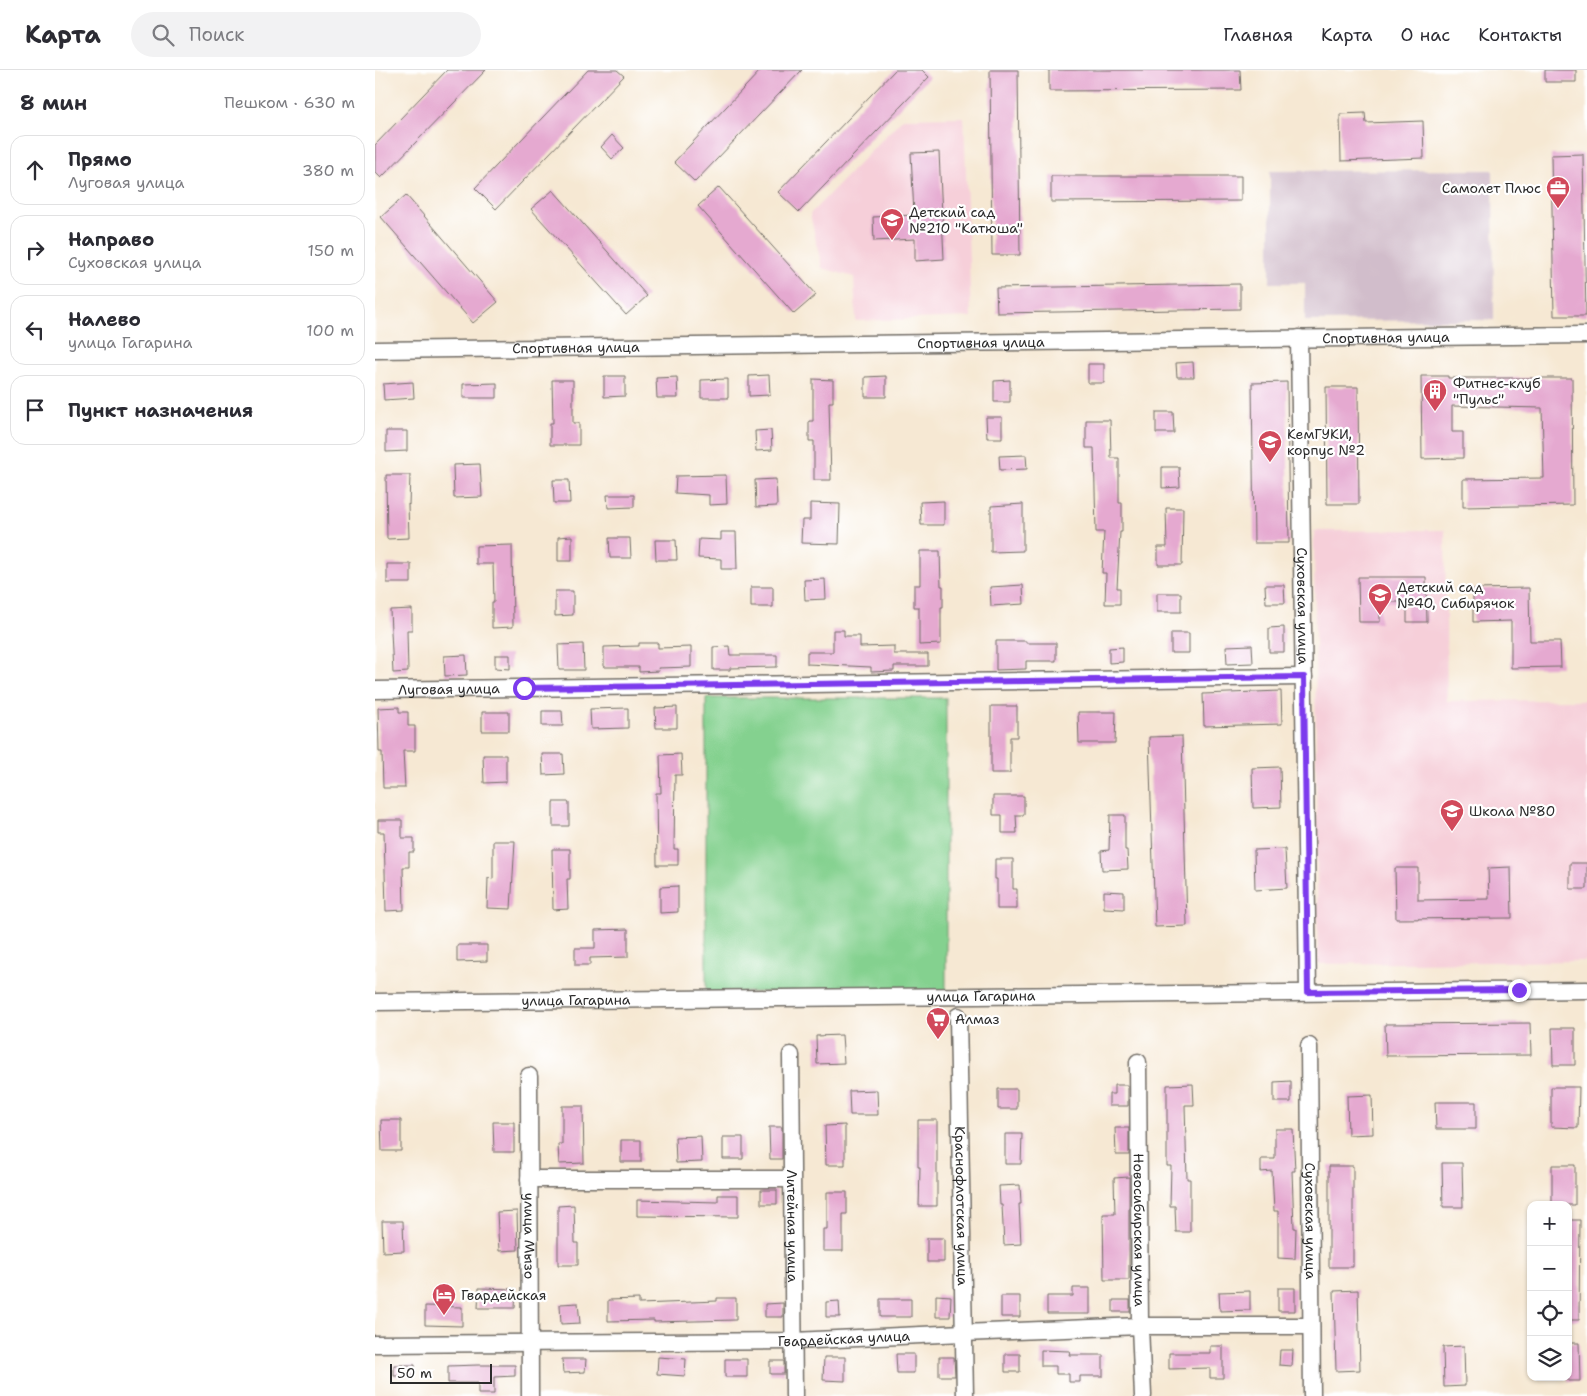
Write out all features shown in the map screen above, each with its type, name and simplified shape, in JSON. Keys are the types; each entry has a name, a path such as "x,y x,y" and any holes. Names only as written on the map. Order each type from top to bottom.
{"street":[{"name":"Спортивная улица","path":"375,350 1587,335"},
{"name":"Суховская улица","path":"1299,338 1308,992"},
{"name":"Луговая улица","path":"375,690 1304,677"},
{"name":"улица Гагарина","path":"375,1002 1587,990"},
{"name":"Краснофлотская улица","path":"958,1016 965,1396"},
{"name":"Суховская улица","path":"1309,1046 1312,1396"},
{"name":"Литейная улица","path":"791,1055 794,1396"},
{"name":"Новосибирская улица","path":"1138,1062 1140,1326 1143,1396"},
{"name":"улица Мызо","path":"529,1076 530,1396"},
{"path":"529,1179 791,1179"},
{"name":"Гвардейская улица","path":"375,1344 794,1341 1140,1326 1311,1326"}],"shaded area":[{"name":"Детский сад №210 \"Катюша\"","path":"964,117 971,317 856,321 854,277 822,268 810,214 903,118"},
{"path":"1493,170 1494,320 1305,321 1305,283 1270,283 1270,171"},
{"name":"Школа №80","path":"1445,530 1447,701 1587,700 1587,961 1318,964 1314,531"}],"green space":[{"path":"706,698 946,698 946,992 706,992"}],"building":[{"path":"447,70 486,70 381,178 375,172 375,145"},
{"path":"588,70 617,70 624,76 496,209 475,188"},
{"path":"761,70 802,70 695,182 674,162"},
{"path":"895,70 922,70 929,77 799,212 778,192"},
{"path":"990,70 1018,70 1020,255 992,255"},
{"path":"1049,70 1240,70 1241,90 1049,91"},
{"path":"1545,70 1576,70 1576,82 1545,82"},
{"path":"1365,113 1366,123 1423,121 1424,158 1341,161 1340,114"},
{"path":"612,135 624,148 612,159 601,147"},
{"path":"939,152 944,259 915,261 915,239 874,241 873,217 914,215 911,153"},
{"path":"1583,154 1586,316 1554,316 1551,155"},
{"path":"1051,176 1241,176 1241,201 1051,202"},
{"path":"719,187 816,295 794,314 698,206"},
{"path":"553,190 647,296 626,315 531,209"},
{"path":"406,195 498,302 473,323 381,217"},
{"path":"1240,284 1240,309 997,313 996,288"},
{"path":"1193,362 1194,377 1177,377 1176,363"},
{"path":"1088,364 1104,364 1104,383 1088,383"},
{"path":"769,375 770,395 749,396 749,376"},
{"path":"604,376 625,376 625,396 604,397"},
{"path":"886,376 886,397 865,397 865,377"},
{"path":"1421,376 1448,376 1448,378 1572,378 1573,505 1463,507 1463,479 1544,478 1542,408 1452,406 1452,432 1463,432 1463,458 1422,459"},
{"path":"677,377 678,398 657,398 656,378"},
{"path":"728,379 728,398 701,398 701,380"},
{"path":"813,379 833,380 833,402 829,402 831,480 814,480 814,441 809,441 809,421 813,421"},
{"path":"552,380 573,380 573,423 579,423 579,445 550,445 550,423 553,423"},
{"path":"1010,380 1010,402 994,402 994,381"},
{"path":"413,382 414,398 384,400 383,384"},
{"name":"КемГУКИ, корпус №2","path":"1287,382 1289,543 1254,543 1252,383"},
{"path":"497,383 497,398 463,398 463,384"},
{"path":"1326,387 1358,387 1359,504 1327,504"},
{"path":"1156,412 1173,412 1174,433 1156,433"},
{"path":"986,417 1002,417 1002,438 987,438"},
{"path":"1086,420 1110,420 1111,458 1119,458 1119,503 1122,503 1122,532 1120,532 1117,588 1120,588 1120,604 1105,604 1106,573 1102,573 1104,532 1096,532 1094,448 1086,448"},
{"path":"771,430 772,450 756,451 755,431"},
{"path":"386,431 407,431 407,451 386,452"},
{"path":"1026,455 1027,469 1000,470 999,456"},
{"path":"480,464 482,497 454,498 453,465"},
{"path":"1162,467 1179,467 1180,487 1162,488"},
{"path":"386,475 410,475 408,504 409,538 387,539"},
{"path":"726,475 727,504 709,505 709,495 675,493 676,476"},
{"path":"776,479 777,506 756,507 755,480"},
{"path":"553,480 569,480 570,503 554,503"},
{"path":"607,495 634,495 634,507 608,508"},
{"path":"944,501 944,525 921,525 920,502"},
{"path":"810,503 840,504 839,544 801,543 802,520 810,520"},
{"path":"1023,504 1023,551 991,552 991,506"},
{"path":"1166,508 1183,508 1182,565 1158,565 1158,547 1167,547"},
{"path":"721,532 736,532 737,569 721,569 721,559 698,558 699,539 721,540"},
{"path":"572,536 572,561 558,561 558,537"},
{"path":"609,538 630,538 631,558 610,558"},
{"path":"655,540 676,540 677,560 656,560"},
{"path":"512,545 513,627 492,628 492,602 494,602 493,564 476,564 476,546"},
{"path":"920,551 940,551 941,586 943,586 941,644 919,645 919,607 914,607 914,585 920,585"},
{"path":"387,564 411,564 411,583 387,583"},
{"path":"1358,577 1426,577 1427,622 1407,622 1407,602 1380,602 1380,622 1359,622"},
{"path":"825,579 826,599 805,600 804,580"},
{"path":"1023,585 1024,604 991,606 990,587"},
{"path":"1265,585 1284,585 1285,603 1266,603"},
{"path":"751,587 773,587 773,607 751,607"},
{"path":"1529,588 1530,641 1560,641 1561,667 1511,668 1511,621 1473,622 1473,589"},
{"path":"555,591 573,591 573,615 555,616"},
{"path":"1157,593 1181,593 1181,612 1157,612"},
{"path":"412,609 412,630 407,630 408,672 393,673 390,610"},
{"path":"1284,627 1284,652 1269,652 1269,628"},
{"path":"833,630 844,630 844,636 860,636 860,647 894,646 894,654 928,654 928,666 894,666 894,671 871,672 871,667 807,664 807,652 833,652"},
{"path":"1171,633 1189,633 1189,653 1171,653"},
{"path":"996,641 1056,643 1056,661 1026,661 1026,669 996,670"},
{"path":"639,643 658,643 658,648 691,647 691,667 658,668 659,671 639,672 639,667 604,667 604,647 639,646"},
{"path":"583,644 584,670 559,670 558,645"},
{"path":"1252,645 1253,663 1227,664 1226,646"},
{"path":"729,646 730,655 777,655 777,667 713,670 713,647"},
{"path":"1123,647 1123,662 1109,663 1109,648"},
{"path":"466,655 467,675 445,676 444,656"},
{"path":"495,655 510,655 510,669 495,668"},
{"path":"1281,691 1282,724 1204,726 1203,694"},
{"path":"991,706 1017,706 1017,737 1010,737 1010,773 991,773"},
{"path":"399,707 399,712 408,712 408,726 415,726 415,751 403,751 405,788 383,788 382,752 379,752 378,708"},
{"path":"677,707 677,728 656,728 655,708"},
{"path":"628,708 628,728 591,729 590,709"},
{"path":"542,711 562,711 563,726 542,726"},
{"path":"482,712 509,712 509,731 482,731"},
{"path":"1078,712 1116,712 1115,743 1079,743"},
{"path":"1182,736 1187,926 1155,927 1149,737"},
{"path":"542,754 563,754 564,774 543,775"},
{"path":"681,754 682,775 675,775 674,849 678,849 678,865 657,865 656,793 661,793 660,755"},
{"path":"483,755 506,755 506,782 484,783"},
{"path":"1280,767 1281,807 1253,808 1252,768"},
{"path":"993,796 1024,796 1024,815 1016,815 1017,833 1002,833 1002,815 993,815"},
{"path":"553,802 569,802 569,826 553,826"},
{"path":"1110,815 1125,815 1125,850 1127,850 1128,869 1102,870 1101,851 1109,850"},
{"path":"378,820 402,820 402,838 414,838 414,852 409,852 409,867 403,867 404,910 386,911 384,832 378,832"},
{"path":"493,841 515,841 511,909 487,908 488,878 493,879"},
{"path":"552,849 570,849 570,879 567,879 568,909 553,910"},
{"path":"1285,849 1287,888 1255,890 1254,850"},
{"path":"995,859 1013,859 1013,889 1017,889 1017,909 997,909"},
{"path":"1570,863 1587,863 1587,889 1570,889"},
{"path":"1511,867 1512,918 1396,919 1395,868 1418,868 1418,900 1489,899 1488,868"},
{"path":"678,886 678,912 660,913 660,887"},
{"path":"1104,891 1124,892 1124,909 1104,908"},
{"path":"628,929 628,957 590,958 590,965 575,965 575,948 595,948 595,930"},
{"path":"457,945 487,945 487,961 457,962"},
{"path":"1530,1023 1531,1055 1386,1056 1385,1024"},
{"path":"1552,1028 1575,1028 1575,1065 1553,1065"},
{"path":"842,1035 844,1063 817,1064 816,1036"},
{"path":"1291,1081 1291,1102 1274,1102 1274,1082"},
{"path":"1193,1084 1194,1105 1185,1105 1187,1179 1190,1179 1190,1232 1176,1232 1175,1206 1170,1206 1171,1166 1167,1166 1167,1085"},
{"path":"1114,1085 1128,1085 1128,1106 1109,1106 1109,1094 1114,1094"},
{"path":"1551,1087 1579,1087 1578,1128 1551,1127"},
{"path":"998,1089 1017,1089 1017,1109 998,1109"},
{"path":"877,1090 878,1115 850,1115 849,1091"},
{"path":"1372,1095 1373,1134 1348,1135 1347,1096"},
{"path":"1435,1102 1476,1102 1476,1129 1436,1129"},
{"path":"562,1106 583,1106 584,1163 559,1164 558,1144 562,1144"},
{"path":"381,1120 401,1120 401,1151 382,1151"},
{"path":"918,1120 937,1120 937,1206 919,1206"},
{"path":"493,1122 514,1122 514,1152 494,1152"},
{"path":"845,1125 845,1165 826,1165 825,1126"},
{"path":"769,1127 782,1127 782,1159 770,1159"},
{"path":"1115,1128 1129,1128 1129,1155 1116,1155"},
{"path":"1275,1129 1293,1129 1295,1171 1292,1171 1294,1228 1296,1228 1295,1259 1278,1258 1278,1211 1274,1211 1272,1171 1261,1172 1261,1159 1275,1159"},
{"path":"1005,1134 1022,1134 1021,1164 1005,1164"},
{"path":"701,1136 702,1162 676,1163 675,1137"},
{"path":"723,1137 743,1137 743,1159 723,1159"},
{"path":"621,1140 641,1140 641,1162 621,1162"},
{"path":"1442,1163 1462,1163 1463,1207 1443,1207"},
{"path":"1552,1165 1575,1165 1575,1205 1572,1205 1572,1201 1552,1201"},
{"path":"1329,1166 1353,1166 1353,1267 1329,1267"},
{"path":"1129,1177 1129,1280 1104,1280 1103,1214 1115,1214 1114,1178"},
{"path":"1020,1185 1021,1244 1004,1245 999,1186"},
{"path":"761,1190 777,1190 777,1204 761,1204"},
{"path":"827,1192 847,1192 847,1214 843,1214 843,1251 823,1251 823,1229 827,1229"},
{"path":"718,1195 738,1195 738,1217 637,1216 637,1200 718,1202"},
{"path":"574,1205 575,1243 578,1243 578,1265 558,1265 558,1206"},
{"path":"517,1211 518,1250 499,1251 497,1212"},
{"path":"1572,1220 1580,1220 1579,1320 1572,1320"},
{"path":"382,1221 403,1221 404,1251 383,1252"},
{"path":"927,1238 944,1238 944,1262 927,1262"},
{"path":"479,1288 516,1289 515,1308 478,1308"},
{"path":"1073,1288 1090,1288 1090,1314 1047,1314 1047,1296 1073,1296"},
{"path":"1278,1288 1295,1288 1295,1311 1278,1311"},
{"path":"1358,1290 1360,1370 1336,1371 1334,1291"},
{"path":"1250,1291 1250,1310 1220,1311 1219,1292"},
{"path":"936,1295 951,1296 950,1317 936,1317"},
{"path":"1001,1296 1020,1296 1020,1317 1001,1317"},
{"path":"717,1298 736,1298 736,1320 608,1321 608,1300 639,1299 639,1304 717,1301"},
{"path":"880,1299 911,1299 911,1317 880,1317"},
{"path":"1113,1300 1130,1300 1130,1312 1113,1312"},
{"path":"839,1301 840,1317 826,1317 826,1302"},
{"path":"578,1303 580,1323 561,1324 560,1304"},
{"path":"783,1303 783,1317 765,1317 765,1304"},
{"name":"Гвардейская","path":"425,1306 462,1307 462,1326 425,1325"},
{"path":"1572,1343 1579,1343 1580,1381 1572,1381"},
{"path":"1210,1346 1223,1346 1223,1378 1210,1378 1210,1368 1169,1369 1169,1353 1210,1353"},
{"path":"1464,1346 1465,1386 1444,1387 1443,1347"},
{"path":"1041,1350 1070,1351 1069,1355 1103,1355 1103,1376 1080,1376 1080,1382 1069,1382 1069,1374 1056,1374 1056,1366 1041,1366"},
{"path":"1280,1350 1293,1350 1292,1366 1279,1365"},
{"path":"896,1354 914,1354 914,1373 897,1373"},
{"path":"1005,1354 1020,1354 1020,1372 1005,1372"},
{"path":"658,1357 686,1359 685,1376 657,1374"},
{"path":"824,1357 845,1357 845,1381 823,1380"},
{"path":"939,1357 954,1357 955,1376 939,1376"},
{"path":"562,1359 586,1359 585,1372 563,1373"},
{"path":"725,1359 747,1359 747,1377 725,1377"},
{"path":"770,1361 784,1361 784,1374 770,1374"},
{"path":"394,1365 415,1365 415,1376 394,1376"},
{"path":"515,1365 515,1376 494,1377 494,1394 478,1394 478,1383 448,1383 448,1366"}],"place":[{"name":"Самолет Плюс","path":"1558,209"},
{"name":"Детский сад №210 \"Катюша\"","path":"892,241"},
{"name":"Фитнес-клуб \"Пульс\"","path":"1435,412"},
{"name":"КемГУКИ, корпус №2","path":"1270,463"},
{"name":"Детский сад №40, Сибирячок","path":"1380,616"},
{"name":"Школа №80","path":"1452,832"},
{"name":"Алмаз","path":"938,1040"},
{"name":"Гвардейская","path":"444,1316"}],"route":[{"path":"524,688 1304,677 1308,992 1519,990"}]}
